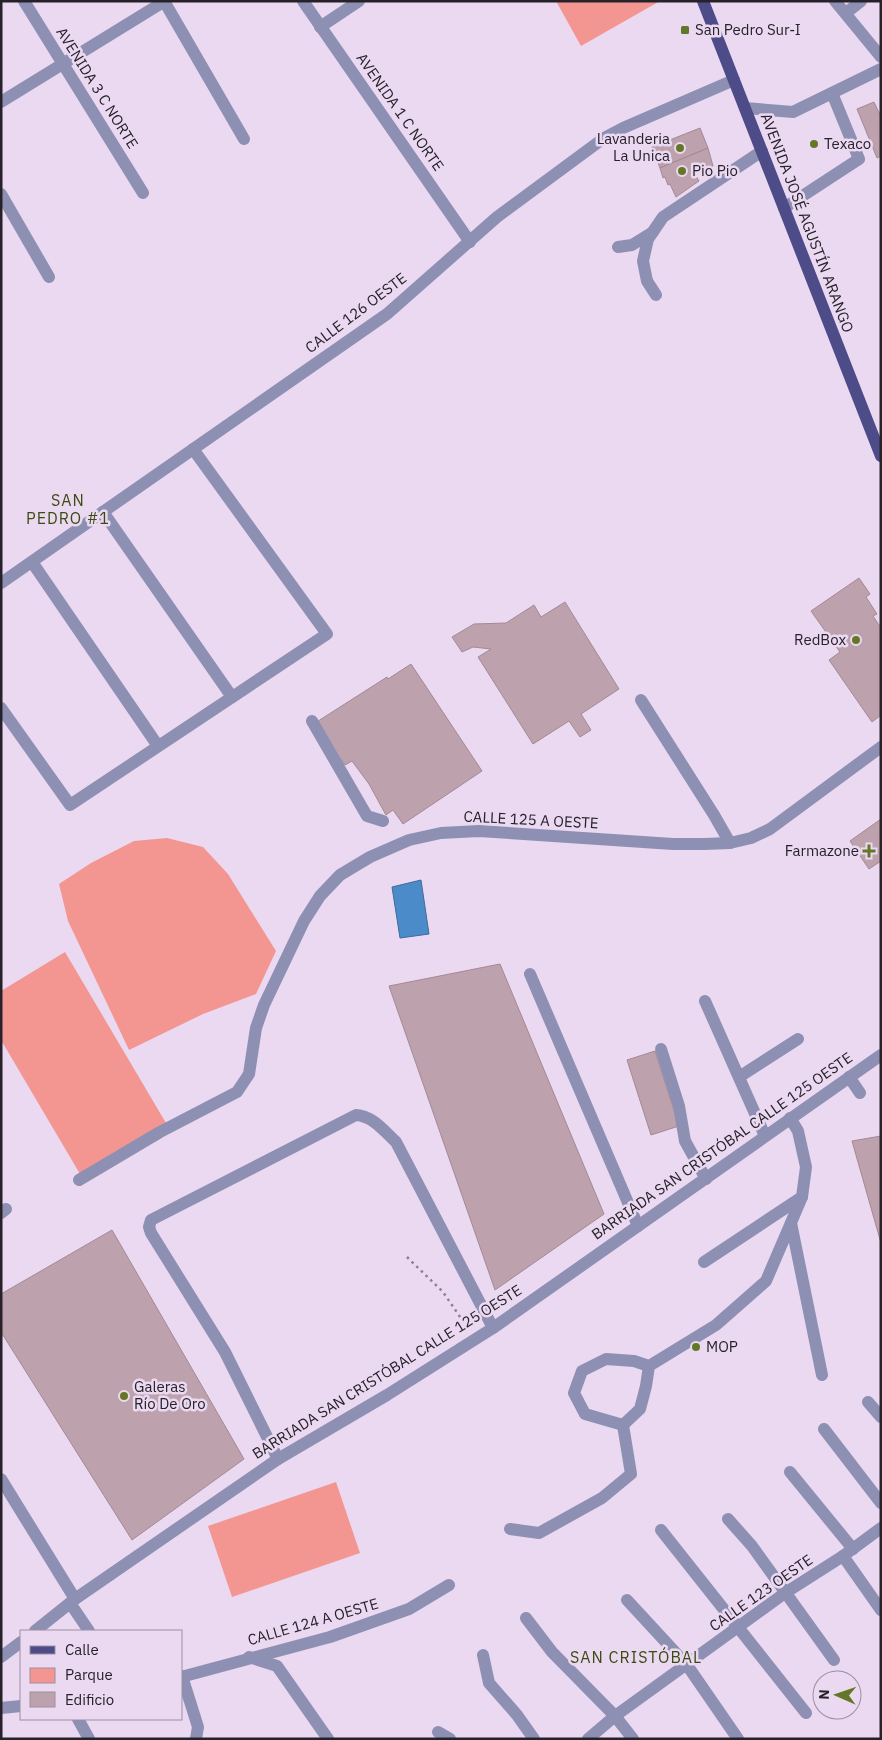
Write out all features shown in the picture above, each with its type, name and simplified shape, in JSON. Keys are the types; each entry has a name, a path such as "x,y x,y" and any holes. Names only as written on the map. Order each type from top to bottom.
{"main road":[{"name":"AVENIDA JOSÉ AGUSTÍN ARANGO","path":"703,1 881,456"}],"street":[{"name":"AVENIDA 3 C NORTE","path":"24,1 143,193"},
{"path":"1,102 164,1 244,139"},
{"name":"AVENIDA 1 C NORTE","path":"302,1 470,242"},
{"path":"320,27 359,1"},
{"path":"835,1 881,57"},
{"path":"846,13 861,1"},
{"path":"745,108 793,112 881,69"},
{"name":"CALLE 126 OESTE","path":"1,583 387,314 497,217 604,138 734,80"},
{"path":"784,208 859,159 832,93"},
{"path":"656,295 648,280 643,261 648,240 663,217 762,151"},
{"path":"1,194 50,277"},
{"path":"618,247 632,245 653,232"},
{"path":"1,708 70,805 327,634 193,449"},
{"path":"103,512 232,697"},
{"path":"32,562 158,746"},
{"path":"641,700 730,843"},
{"path":"312,721 367,816 383,821"},
{"name":"CALLE 125 A OESTE","path":"79,1180 160,1132 237,1092 249,1074 256,1028 264,1005 304,921 320,896 340,875 370,857 409,840 441,833 480,831 673,844 730,843 751,838 770,829 881,747"},
{"path":"530,974 638,1226"},
{"path":"705,1001 765,1136"},
{"path":"739,1077 798,1039"},
{"path":"661,1049 680,1106 685,1141 706,1178"},
{"name":"BARRIADA SAN CRISTÓBAL CALLE 125 OESTE","path":"35,1630 73,1601 278,1459 493,1328 881,1055"},
{"path":"849,1077 860,1093"},
{"path":"278,1459 225,1352 151,1233 149,1227 151,1220 356,1115 364,1116 372,1120 396,1142 493,1328"},
{"path":"623,1425 585,1414 574,1393 582,1371 606,1359 634,1361 649,1366 716,1325 766,1281 802,1197 806,1167 798,1131 790,1118"},
{"path":"704,1262 802,1197"},
{"path":"791,1223 822,1375"},
{"path":"623,1425 640,1409 649,1366"},
{"path":"868,1402 881,1417"},
{"path":"510,1529 539,1533 602,1498 631,1474 623,1425"},
{"path":"824,1429 881,1503"},
{"path":"790,1472 848,1553 881,1610"},
{"path":"1,1479 88,1630"},
{"path":"728,1519 752,1546 834,1660"},
{"name":"CALLE 123 OESTE","path":"588,1739 615,1716 785,1593 848,1553 881,1528"},
{"path":"661,1530 806,1713"},
{"name":"CALLE 124 A OESTE","path":"182,1676 330,1637 409,1609 449,1585"},
{"path":"627,1600 687,1665 738,1739"},
{"path":"526,1618 552,1652 615,1716 633,1739"},
{"path":"1,1657 20,1643"},
{"path":"483,1655 489,1683 534,1739"},
{"path":"249,1657 277,1666 328,1739"},
{"path":"182,1676 198,1727 196,1739"},
{"path":"1,1708 20,1706"},
{"path":"79,1720 89,1739"},
{"path":"438,1732 450,1739"}],"path":[{"path":"408,1257 443,1292 475,1339"}],"green space":[{"path":"556,1 660,1 581,46"},
{"path":"167,838 203,847 228,874 276,951 256,994 203,1014 129,1050 68,921 59,884 91,863 134,841"},
{"path":"65,952 166,1123 80,1174 1,1040 1,991"},
{"path":"336,1482 360,1553 232,1597 208,1526"}],"water":[{"path":"421,880 429,934 400,938 392,887"}],"building":[{"path":"874,102 881,117 881,156 877,158 857,109"},
{"name":"Lavanderia La Unica","path":"700,128 708,148 660,168 652,147"},
{"name":"Pio Pio","path":"708,148 713,166 695,174 699,181 676,197 670,184 668,185 665,177 663,178 660,168"},
{"name":"RedBox","path":"859,578 870,594 866,597 877,614 873,616 881,628 881,715 872,722 829,660 840,652 811,611"},
{"path":"565,602 619,689 581,714 591,730 580,737 569,721 533,744 478,657 491,649 473,647 462,652 452,637 474,624 506,623 534,605 541,617"},
{"path":"411,664 482,771 403,824 393,810 386,815 369,784 352,761 345,765 315,723"},
{"name":"Farmazone","path":"881,819 881,861 869,869 850,841"},
{"path":"500,964 604,1214 495,1290 389,986"},
{"path":"655,1051 679,1126 651,1135 627,1060"},
{"path":"881,1136 881,1243 852,1141"},
{"name":"Galeras Río De Oro","path":"112,1230 244,1459 132,1540 1,1332 1,1294"}],"place":[{"name":"San Pedro Sur-I","path":"685,30"},
{"name":"Texaco","path":"814,144"},
{"name":"Lavanderia La Unica","path":"680,148"},
{"name":"Pio Pio","path":"682,171"},
{"name":"RedBox","path":"856,640"},
{"name":"Farmazone","path":"869,851"},
{"name":"MOP","path":"696,1347"},
{"name":"Galeras Río De Oro","path":"124,1396"}],"district":[{"name":"SAN PEDRO #1","path":"68,509"},
{"name":"SAN CRISTÓBAL","path":"636,1657"}]}
